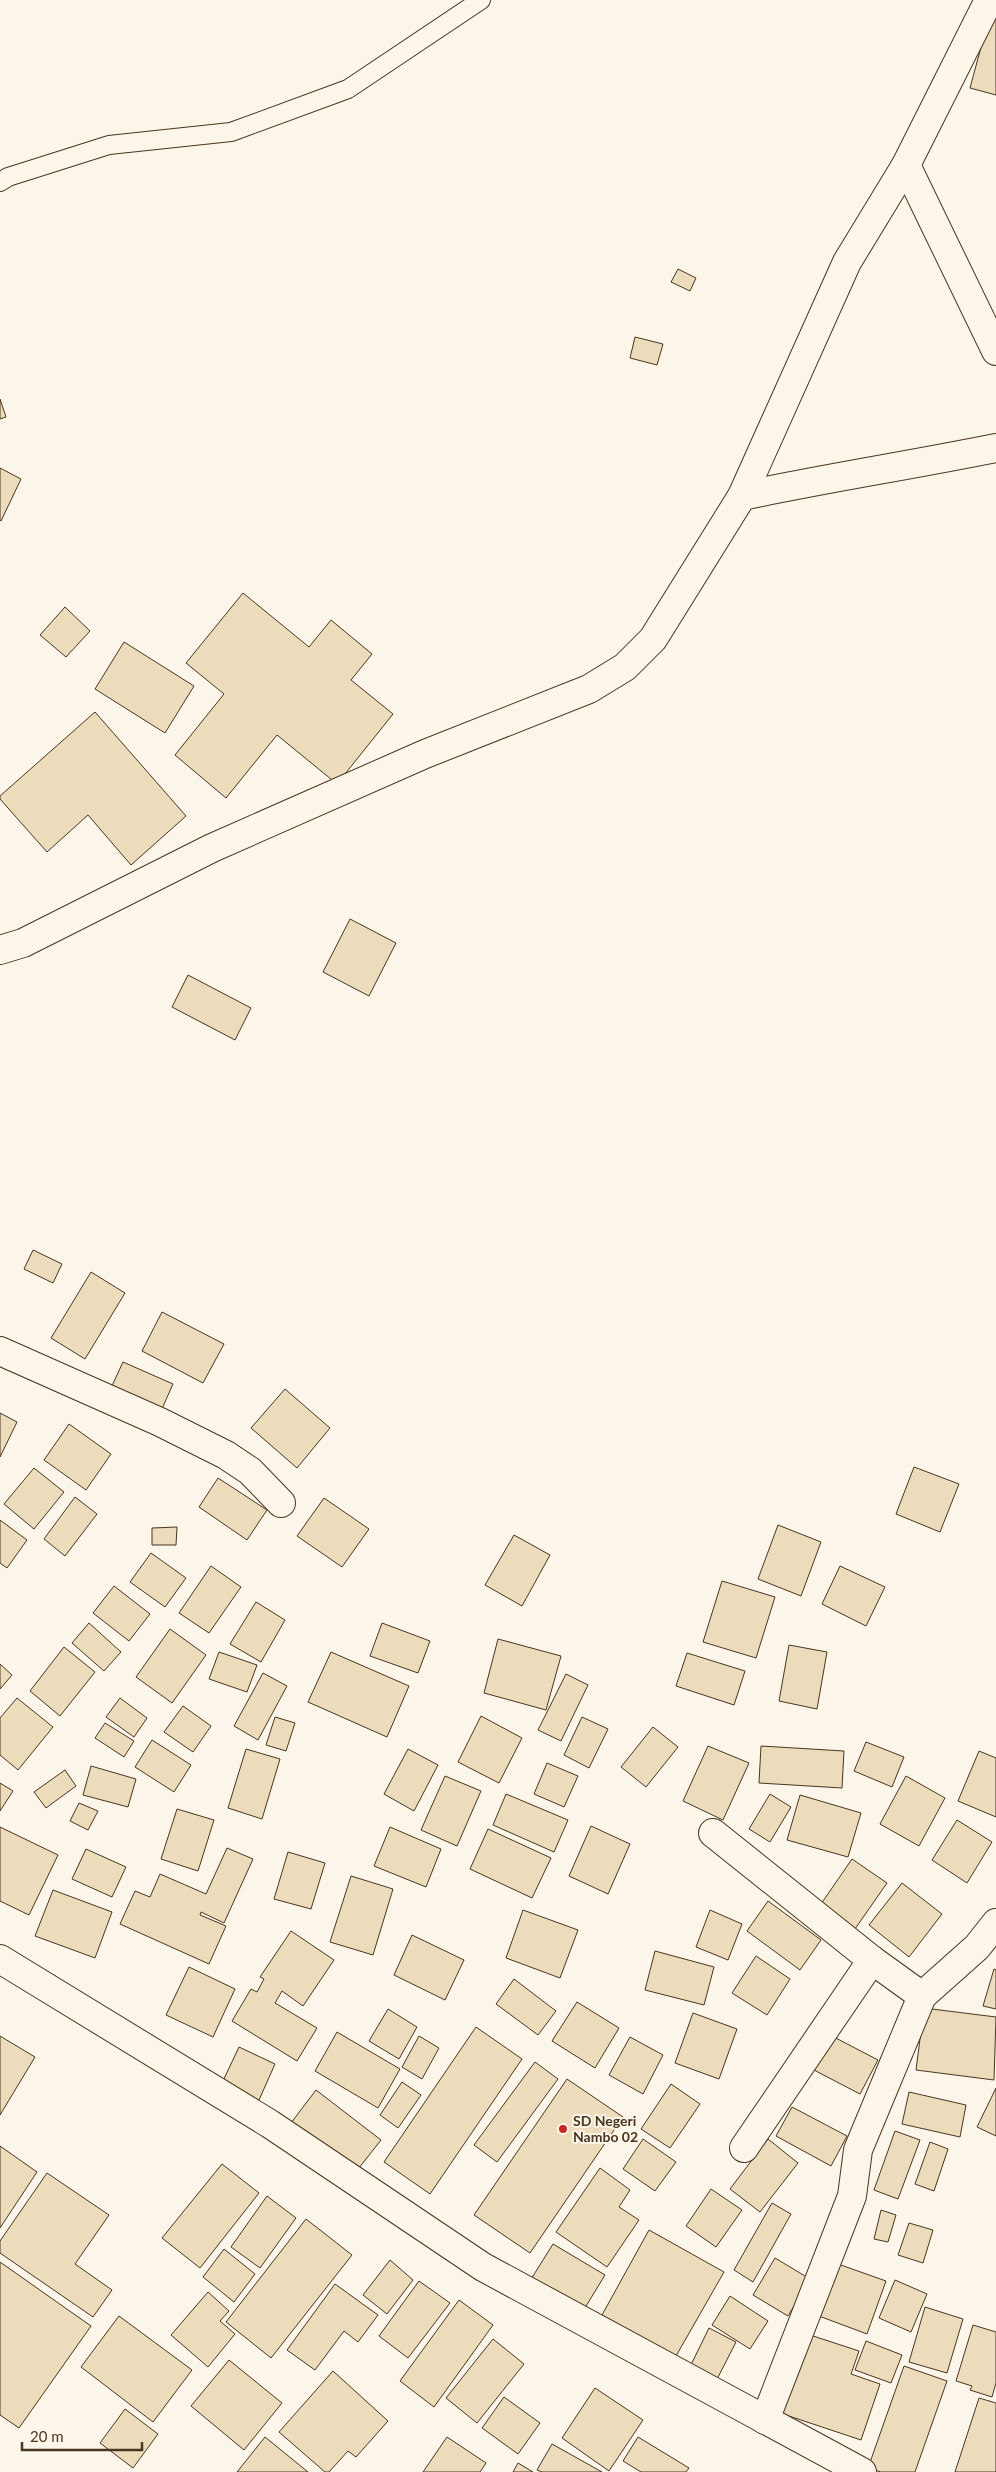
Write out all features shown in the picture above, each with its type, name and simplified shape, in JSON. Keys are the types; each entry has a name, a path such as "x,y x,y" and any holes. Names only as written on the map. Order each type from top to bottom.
{"street":[{"path":"0,950 23,943 212,848 425,754 589,689 625,667 654,639 742,496 847,262 906,165 989,0"},
{"path":"906,165 996,351"},
{"path":"742,496 828,478 892,469 996,448"},
{"path":"0,1351 160,1422 226,1455 250,1471 281,1503"},
{"path":"713,1833 872,1960 922,1996"},
{"path":"766,2420 852,2196 858,2150 922,1996 977,1947 996,1923"},
{"path":"0,1959 270,2124 483,2267 862,2472"},
{"path":"744,2148 872,1960"}],"lane":[{"path":"0,182 8,177 109,145 231,132 348,89 481,0"}],"building":[{"path":"990,14 996,15 996,95 970,88"},
{"path":"678,269 696,278 690,291 671,282"},
{"path":"635,337 663,344 657,365 630,358"},
{"path":"0,399 6,417 0,419"},
{"path":"0,468 21,479 1,521 0,520"},
{"path":"243,593 309,647 331,620 372,654 351,680 393,714 337,784 277,735 226,798 175,755 224,694 186,663"},
{"path":"65,607 90,631 66,657 40,635"},
{"path":"124,642 194,686 165,733 95,689"},
{"path":"95,712 186,816 131,865 88,815 47,852 0,799 0,796"},
{"path":"350,919 396,943 369,996 323,972"},
{"path":"188,975 251,1008 235,1040 172,1007"},
{"path":"33,1250 62,1264 53,1283 24,1269"},
{"path":"91,1272 125,1293 85,1359 51,1338"},
{"path":"162,1312 224,1344 203,1383 142,1351"},
{"path":"123,1362 173,1384 161,1411 111,1388"},
{"path":"285,1389 330,1428 297,1468 251,1428"},
{"path":"0,1413 17,1422 0,1457"},
{"path":"69,1424 111,1454 86,1490 44,1460"},
{"path":"914,1467 959,1484 940,1532 896,1514"},
{"path":"34,1468 64,1492 34,1529 4,1504"},
{"path":"218,1478 267,1510 247,1540 199,1507"},
{"path":"75,1497 97,1514 65,1556 44,1539"},
{"path":"324,1498 369,1529 342,1567 297,1536"},
{"path":"0,1520 27,1540 7,1568 0,1563"},
{"path":"778,1525 821,1542 801,1596 758,1579"},
{"path":"177,1527 176,1545 152,1545 152,1528"},
{"path":"514,1535 550,1555 522,1606 485,1585"},
{"path":"151,1553 186,1578 165,1607 130,1582"},
{"path":"211,1566 241,1587 209,1633 179,1613"},
{"path":"840,1566 885,1587 866,1626 822,1604"},
{"path":"722,1581 775,1597 756,1658 703,1642"},
{"path":"114,1586 150,1614 129,1641 93,1613"},
{"path":"256,1602 285,1620 261,1662 230,1644"},
{"path":"89,1623 121,1652 104,1671 72,1643"},
{"path":"382,1623 430,1641 418,1673 370,1656"},
{"path":"170,1629 206,1655 172,1703 136,1677"},
{"path":"498,1639 561,1656 546,1710 484,1693"},
{"path":"789,1645 827,1652 817,1709 779,1701"},
{"path":"64,1647 95,1672 60,1716 30,1691"},
{"path":"219,1652 257,1665 247,1692 209,1679"},
{"path":"331,1652 409,1686 387,1737 308,1702"},
{"path":"687,1653 745,1671 734,1705 676,1686"},
{"path":"0,1664 12,1675 0,1689"},
{"path":"263,1673 287,1686 258,1740 234,1726"},
{"path":"566,1674 588,1685 561,1741 538,1730"},
{"path":"17,1698 53,1727 18,1770 0,1755 0,1718"},
{"path":"120,1698 147,1718 134,1737 106,1717"},
{"path":"183,1706 211,1726 193,1752 164,1732"},
{"path":"481,1716 522,1738 499,1783 458,1762"},
{"path":"275,1717 295,1723 286,1751 266,1745"},
{"path":"582,1717 608,1729 589,1768 564,1755"},
{"path":"105,1723 134,1741 124,1757 95,1738"},
{"path":"653,1727 678,1747 646,1787 621,1767"},
{"path":"152,1740 191,1765 174,1792 135,1767"},
{"path":"866,1742 904,1757 892,1787 854,1771"},
{"path":"708,1746 749,1763 723,1820 683,1801"},
{"path":"761,1746 844,1751 842,1788 759,1783"},
{"path":"246,1749 280,1759 262,1819 228,1808"},
{"path":"408,1749 438,1765 414,1811 384,1794"},
{"path":"979,1751 996,1758 996,1817 958,1801"},
{"path":"547,1763 578,1776 564,1807 534,1794"},
{"path":"91,1766 136,1779 128,1807 83,1795"},
{"path":"65,1770 76,1786 46,1808 34,1792"},
{"path":"445,1776 481,1791 457,1846 421,1830"},
{"path":"906,1776 945,1798 919,1846 880,1824"},
{"path":"0,1783 13,1791 0,1811"},
{"path":"506,1794 568,1820 554,1852 493,1825"},
{"path":"770,1794 791,1807 770,1842 749,1829"},
{"path":"800,1795 861,1813 848,1857 787,1840"},
{"path":"79,1803 98,1811 88,1830 70,1821"},
{"path":"177,1809 214,1820 198,1871 161,1859"},
{"path":"957,1820 992,1842 967,1883 932,1860"},
{"path":"591,1826 630,1844 608,1894 569,1876"},
{"path":"0,1827 58,1855 29,1915 0,1901"},
{"path":"390,1827 441,1849 426,1887 374,1866"},
{"path":"488,1829 551,1858 532,1898 470,1869"},
{"path":"227,1848 253,1859 224,1923 201,1912 200,1915 226,1926 209,1964 120,1924 135,1891 150,1897 160,1874 206,1894"},
{"path":"86,1849 126,1867 112,1897 72,1879"},
{"path":"288,1852 325,1863 311,1909 274,1899"},
{"path":"852,1859 887,1883 855,1929 821,1904"},
{"path":"351,1876 393,1889 373,1955 330,1942"},
{"path":"902,1883 942,1914 909,1957 869,1925"},
{"path":"53,1890 112,1912 95,1958 35,1936"},
{"path":"768,1901 821,1940 800,1970 747,1931"},
{"path":"523,1910 578,1930 560,1978 506,1958"},
{"path":"710,1910 742,1924 728,1960 696,1947"},
{"path":"291,1931 334,1960 303,2006 282,1991 275,2003 317,2028 297,2061 232,2021 251,1989 257,1992 264,1979 260,1977"},
{"path":"412,1935 464,1960 445,2000 394,1975"},
{"path":"655,1951 714,1967 704,2005 645,1990"},
{"path":"756,1956 790,1979 767,2015 732,1993"},
{"path":"189,1967 235,1989 213,2037 166,2015"},
{"path":"994,1969 996,1970 996,2009 983,2006"},
{"path":"514,1979 556,2011 538,2035 496,2004"},
{"path":"577,2002 619,2028 595,2068 552,2041"},
{"path":"924,2008 996,2017 994,2080 916,2070"},
{"path":"388,2009 417,2027 399,2059 369,2041"},
{"path":"693,2013 737,2029 719,2079 675,2063"},
{"path":"476,2027 522,2059 430,2194 384,2162"},
{"path":"337,2032 400,2069 378,2108 315,2071"},
{"path":"830,2035 878,2060 860,2094 812,2069"},
{"path":"0,2036 35,2057 0,2115"},
{"path":"419,2036 439,2048 422,2079 402,2067"},
{"path":"630,2037 663,2055 643,2094 609,2075"},
{"path":"239,2047 275,2064 259,2100 222,2083"},
{"path":"535,2062 558,2079 497,2162 474,2145"},
{"path":"567,2079 623,2117 530,2253 474,2215"},
{"path":"402,2082 421,2095 398,2128 380,2115"},
{"path":"671,2084 700,2104 670,2148 641,2129"},
{"path":"996,2088 996,2136 977,2127"},
{"path":"316,2090 381,2140 355,2173 291,2123"},
{"path":"909,2092 966,2105 960,2137 902,2124"},
{"path":"792,2107 847,2136 831,2166 776,2136"},
{"path":"895,2131 920,2140 898,2199 874,2190"},
{"path":"643,2139 676,2162 655,2191 623,2169"},
{"path":"768,2139 798,2163 760,2212 730,2189"},
{"path":"930,2142 948,2149 934,2191 915,2184"},
{"path":"0,2146 37,2172 0,2228"},
{"path":"222,2164 259,2193 200,2268 162,2238"},
{"path":"600,2168 630,2190 619,2207 639,2220 607,2267 556,2232"},
{"path":"47,2173 109,2215 75,2264 112,2290 93,2317 0,2253 0,2241"},
{"path":"711,2189 742,2210 716,2247 686,2226"},
{"path":"267,2196 296,2218 260,2268 231,2247"},
{"path":"772,2203 791,2214 753,2282 734,2270"},
{"path":"881,2210 896,2215 888,2242 874,2239"},
{"path":"306,2219 352,2255 271,2358 226,2322"},
{"path":"909,2223 933,2230 923,2263 898,2255"},
{"path":"649,2230 724,2272 676,2356 602,2315"},
{"path":"553,2244 605,2275 580,2316 528,2284"},
{"path":"224,2249 255,2274 234,2302 203,2277"},
{"path":"775,2258 810,2279 788,2316 753,2295"},
{"path":"390,2260 413,2280 387,2314 363,2295"},
{"path":"0,2262 91,2326 19,2428 0,2415"},
{"path":"838,2264 886,2281 867,2334 819,2316"},
{"path":"895,2280 927,2294 911,2332 879,2318"},
{"path":"419,2281 450,2303 408,2358 379,2336"},
{"path":"335,2284 378,2315 358,2342 344,2331 315,2370 287,2350"},
{"path":"208,2292 229,2311 220,2321 235,2334 208,2367 171,2335"},
{"path":"730,2296 768,2321 750,2349 712,2325"},
{"path":"459,2300 493,2325 434,2407 400,2381"},
{"path":"925,2307 963,2319 947,2373 909,2362"},
{"path":"119,2316 192,2370 153,2422 81,2367"},
{"path":"973,2325 996,2332 996,2383 992,2397 970,2390 972,2386 956,2381"},
{"path":"709,2328 736,2342 712,2389 686,2375"},
{"path":"804,2333 859,2351 851,2374 880,2384 861,2440 777,2412"},
{"path":"493,2339 524,2364 477,2423 446,2398"},
{"path":"866,2341 902,2355 891,2383 855,2370"},
{"path":"229,2360 282,2403 244,2450 191,2406"},
{"path":"904,2366 947,2381 915,2472 881,2472 868,2468"},
{"path":"333,2371 388,2421 356,2457 348,2451 329,2472 325,2472 279,2432"},
{"path":"595,2388 643,2420 609,2471 562,2438"},
{"path":"504,2397 540,2423 518,2454 482,2428"},
{"path":"979,2398 996,2403 996,2472 955,2472"},
{"path":"125,2409 158,2434 133,2468 100,2443"},
{"path":"265,2437 308,2472 237,2472"},
{"path":"447,2437 486,2463 480,2472 423,2472"},
{"path":"638,2437 689,2468 686,2472 641,2472 623,2461"},
{"path":"552,2444 602,2472 542,2472 537,2470"},
{"path":"518,2463 533,2472 513,2472"}],"place":[{"name":"SD Negeri Nambo 02","path":"563,2129"}]}
